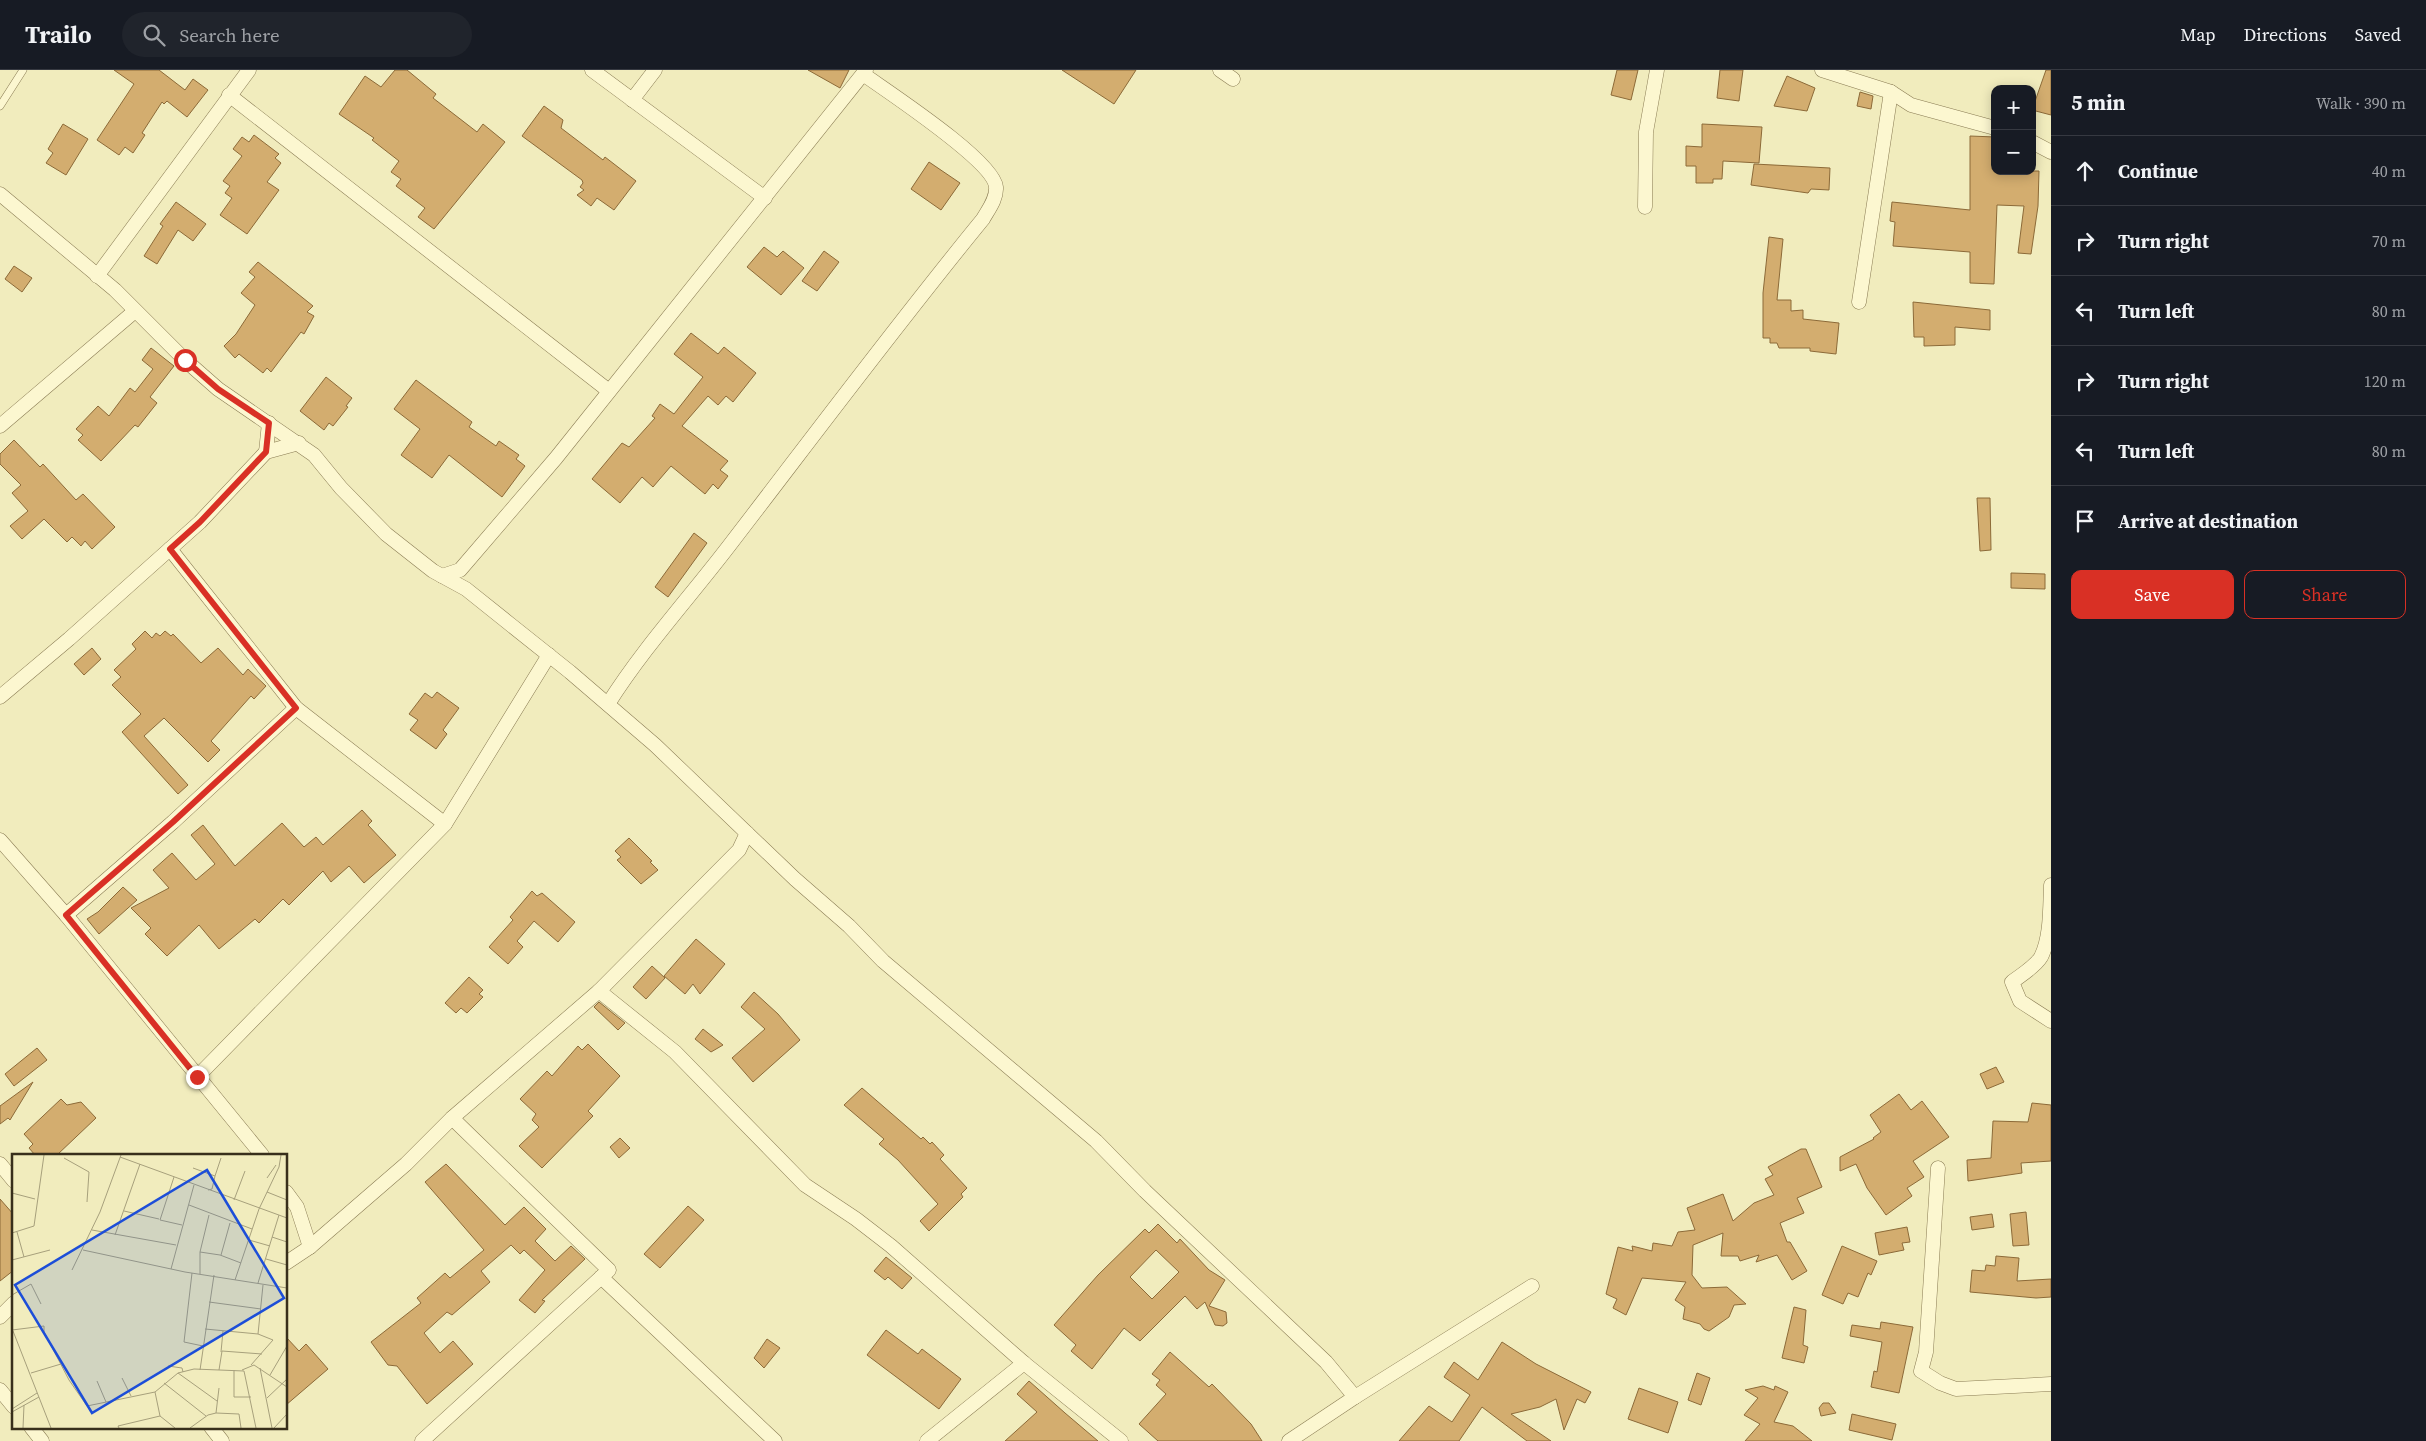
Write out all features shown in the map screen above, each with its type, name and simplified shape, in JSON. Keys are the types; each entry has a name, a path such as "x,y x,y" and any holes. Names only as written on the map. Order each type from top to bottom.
{"street":[{"path":"97,276 249,70"},
{"path":"592,70 764,198"},
{"path":"632,100 654,70"},
{"path":"1220,70 1233,79"},
{"path":"1645,207 1646,132 1656,70"},
{"path":"1822,70 1892,92 1911,105 1991,127"},
{"path":"442,576 460,570 556,458 865,72 982,163 996,186 995,196 983,219 715,565 627,673 608,704"},
{"path":"1859,302 1892,92"},
{"path":"229,95 609,391"},
{"path":"2036,144 2051,152"},
{"path":"0,194 97,276 218,389 300,443 314,455 340,488 386,534 422,564 466,589 549,655 655,745 747,834 849,926 883,961 1096,1141 1326,1362 1355,1397"},
{"path":"0,426 136,311"},
{"path":"266,452 269,423"},
{"path":"2,691 70,639 200,522 266,452 300,443"},
{"path":"170,549 296,708 445,824"},
{"path":"460,570 466,589"},
{"path":"197,1077 445,824 549,655"},
{"path":"66,915 173,822 296,708"},
{"path":"288,1262 310,1247 406,1164 452,1118 599,991 739,850 747,834"},
{"path":"0,840 66,915 261,1154"},
{"path":"2051,885 2049,935 2045,949 2040,959 2012,982 2020,1001 2051,1021"},
{"path":"599,991 675,1052 805,1185 856,1218 891,1246 1024,1363 1121,1441"},
{"path":"422,1441 609,1270 452,1118"},
{"path":"0,1164 12,1179"},
{"path":"1938,1168 1926,1352 1921,1371 1940,1383 1956,1389 2051,1384"},
{"path":"288,1195 297,1207 310,1247"},
{"path":"601,1277 775,1441"},
{"path":"1289,1441 1355,1397 1532,1286"},
{"path":"0,1317 12,1305"},
{"path":"927,1441 1024,1363"},
{"path":"0,1390 12,1405"},
{"path":"32,1428 42,1441"},
{"path":"212,1428 222,1441"}],"lane":[{"path":"0,106 23,70"}],"building":[{"path":"114,70 159,70 185,90 193,79 208,90 187,117 167,101 164,104 162,102 142,133 145,135 133,153 125,147 119,155 97,140 134,84"},
{"path":"395,70 407,70 436,94 433,98 477,132 483,124 505,142 434,229 418,217 425,208 396,186 401,179 391,172 399,161 372,140 374,138 339,114 365,76 381,87"},
{"path":"808,70 849,70 840,88"},
{"path":"1062,70 1136,70 1114,104"},
{"path":"1617,70 1638,70 1631,100 1611,95"},
{"path":"1720,70 1743,70 1739,101 1717,98"},
{"path":"2046,70 2051,70 2051,115 2036,111 2036,99"},
{"path":"1787,76 1815,88 1807,111 1774,106"},
{"path":"1860,92 1873,96 1871,109 1857,106"},
{"path":"544,106 563,120 561,128 603,160 605,157 636,181 614,210 597,198 591,206 577,195 584,190 580,187 583,183 582,180 522,136"},
{"path":"63,124 88,139 66,175 46,163 53,153 48,149"},
{"path":"1702,124 1762,127 1759,163 1723,161 1722,179 1713,179 1713,183 1696,183 1696,166 1686,166 1686,146 1702,147"},
{"path":"254,135 279,154 275,158 281,163 267,182 279,190 247,234 220,215 232,198 225,193 230,186 223,181 242,156 233,149 242,137 249,142"},
{"path":"1970,136 1991,137 1991,175 2036,175 2036,171 2039,171 2038,206 2031,254 2018,253 2024,206 1997,205 1994,284 1970,283 1970,252 1893,246 1895,222 1890,221 1892,202 1970,210"},
{"path":"929,162 960,183 941,210 911,189"},
{"path":"1754,164 1830,168 1829,190 1811,189 1808,193 1751,185"},
{"path":"176,202 206,224 193,241 178,230 157,264 144,256 163,226 160,224"},
{"path":"1769,237 1783,239 1777,300 1791,300 1791,311 1803,310 1803,319 1839,323 1836,354 1810,351 1810,348 1779,348 1777,343 1770,343 1770,338 1763,338 1763,293"},
{"path":"764,247 777,257 783,251 804,268 781,295 747,267"},
{"path":"824,251 839,262 817,291 802,281"},
{"path":"258,262 313,306 307,312 314,316 304,334 301,332 271,372 267,368 263,373 239,354 235,358 224,346 236,334 255,305 241,293 255,277 249,272"},
{"path":"14,266 32,278 22,292 5,279"},
{"path":"1913,302 1990,310 1990,330 1955,327 1955,345 1924,346 1924,337 1914,337"},
{"path":"691,333 718,354 724,347 756,373 733,402 726,396 718,405 708,396 682,426 728,461 720,470 728,476 718,489 713,484 705,494 671,466 653,487 642,477 620,503 592,479 622,443 629,447 655,418 652,416 660,404 674,414 703,377 674,354"},
{"path":"151,348 174,366 150,397 157,403 138,427 135,425 101,461 78,440 83,435 76,429 98,406 109,416 130,388 135,392 153,369 142,360"},
{"path":"326,377 352,398 346,406 348,407 333,426 329,423 324,430 300,411"},
{"path":"416,380 472,422 469,427 496,446 499,441 519,455 516,459 525,466 502,497 449,455 432,478 401,455 420,429 394,409"},
{"path":"14,440 40,467 43,464 76,500 83,494 115,527 92,549 85,541 81,546 72,537 67,542 44,519 22,539 10,526 28,511 12,493 21,485 0,464 0,454"},
{"path":"1977,498 1990,498 1991,550 1980,551"},
{"path":"694,533 707,543 668,597 655,587"},
{"path":"2011,573 2045,574 2045,589 2011,588"},
{"path":"145,631 152,638 156,633 160,636 165,631 171,636 173,634 201,663 218,648 243,675 248,669 266,686 254,699 251,696 211,741 220,750 208,762 164,718 144,736 188,785 178,794 122,732 141,714 112,685 121,677 114,670 136,649 132,644"},
{"path":"92,648 101,659 84,675 74,664"},
{"path":"437,692 459,708 443,730 447,734 436,749 410,730 418,720 409,714 425,693 432,698"},
{"path":"362,810 372,821 368,825 396,855 364,883 349,866 331,882 323,871 289,905 283,899 259,923 255,919 219,949 199,925 167,956 145,934 151,928 131,908 169,888 153,870 172,853 196,880 215,864 191,835 203,825 235,866 282,823 304,847 316,837 323,845"},
{"path":"629,838 652,861 650,862 658,870 641,884 617,860 621,857 615,851"},
{"path":"123,887 137,900 99,934 87,919 98,912"},
{"path":"532,891 537,896 542,893 575,922 558,942 534,921 517,941 523,947 508,964 489,947 513,920 510,917"},
{"path":"696,939 725,964 700,994 693,984 685,994 664,976"},
{"path":"652,966 665,978 646,999 633,987"},
{"path":"469,977 483,990 479,994 483,997 467,1013 461,1008 456,1013 445,1003"},
{"path":"754,992 778,1014 800,1040 753,1082 732,1058 765,1029 741,1007"},
{"path":"599,1002 625,1023 618,1030 594,1007"},
{"path":"703,1029 723,1045 711,1052 695,1039"},
{"path":"588,1044 620,1076 588,1111 593,1116 542,1168 519,1146 539,1127 532,1120 536,1114 520,1099 547,1071 552,1076 578,1046 582,1050"},
{"path":"37,1048 47,1060 14,1086 5,1074"},
{"path":"1996,1067 2004,1082 1987,1089 1980,1074"},
{"path":"33,1082 10,1120 8,1118 0,1124 0,1106"},
{"path":"862,1088 921,1139 923,1137 930,1144 932,1142 944,1155 940,1159 967,1188 961,1194 963,1197 929,1231 920,1221 938,1204 898,1160 879,1144 884,1139 844,1105"},
{"path":"1899,1094 1911,1110 1922,1101 1949,1137 1913,1161 1924,1177 1907,1188 1912,1196 1886,1215 1867,1188 1856,1164 1840,1171 1840,1157 1874,1139 1881,1132 1870,1115"},
{"path":"61,1099 67,1105 81,1102 96,1118 58,1154 34,1154 29,1148 33,1144 24,1134"},
{"path":"2032,1103 2051,1105 2051,1161 2021,1163 2022,1173 1968,1181 1967,1160 1991,1158 1993,1121 2028,1122"},
{"path":"620,1138 630,1148 619,1158 610,1147"},
{"path":"1801,1149 1806,1149 1822,1187 1797,1198 1804,1213 1780,1223 1787,1242 1790,1242 1807,1271 1792,1280 1777,1255 1756,1262 1759,1255 1740,1261 1738,1256 1721,1256 1723,1233 1693,1245 1692,1275 1702,1288 1727,1287 1746,1304 1734,1305 1729,1317 1709,1331 1700,1324 1683,1319 1685,1307 1675,1300 1686,1282 1642,1278 1626,1315 1613,1308 1617,1299 1606,1294 1618,1247 1633,1251 1632,1246 1652,1251 1653,1243 1672,1246 1678,1232 1695,1230 1687,1208 1723,1194 1733,1221 1754,1203 1774,1195 1765,1179 1773,1175 1768,1167"},
{"path":"446,1164 505,1225 524,1207 546,1229 535,1241 555,1261 571,1246 585,1259 542,1300 545,1301 535,1313 519,1300 545,1270 524,1250 520,1254 511,1245 481,1271 490,1282 452,1315 447,1312 424,1333 440,1353 453,1341 473,1364 427,1404 397,1366 388,1365 371,1342 421,1303 417,1298 445,1273 450,1278 484,1250 425,1182"},
{"path":"0,1199 12,1213 12,1272 0,1281"},
{"path":"688,1206 704,1220 660,1268 644,1254"},
{"path":"2026,1212 2029,1245 2013,1246 2010,1214"},
{"path":"1992,1214 1994,1227 1972,1230 1970,1217"},
{"path":"1158,1224 1177,1243 1180,1239 1209,1270 1225,1280 1209,1306 1226,1312 1227,1323 1223,1326 1215,1325 1205,1302 1197,1309 1185,1296 1140,1341 1124,1328 1092,1369 1071,1351 1076,1345 1054,1325 1098,1275 1145,1229 1149,1233","holes":["1156,1250 1179,1272 1152,1299 1130,1277"]},
{"path":"1907,1227 1910,1242 1902,1243 1904,1250 1879,1255 1875,1233"},
{"path":"1842,1246 1877,1261 1871,1275 1868,1273 1858,1297 1848,1293 1843,1304 1822,1295"},
{"path":"1996,1256 2019,1258 2017,1281 2051,1279 2051,1297 2036,1298 1970,1292 1972,1270 1985,1271 1986,1265 1995,1266"},
{"path":"886,1257 912,1278 902,1289 888,1277 885,1280 874,1271"},
{"path":"1794,1307 1806,1310 1803,1345 1808,1347 1804,1363 1782,1358"},
{"path":"1881,1322 1913,1327 1899,1393 1871,1387 1874,1371 1877,1372 1882,1342 1850,1336 1852,1325 1880,1329"},
{"path":"886,1330 918,1354 922,1349 961,1379 939,1409 867,1355"},
{"path":"288,1339 299,1351 306,1344 328,1369 288,1403"},
{"path":"767,1339 780,1348 764,1368 754,1358"},
{"path":"1502,1342 1536,1364 1591,1392 1585,1403 1577,1399 1564,1430 1556,1399 1540,1407 1511,1414 1551,1441 1527,1441 1482,1407 1459,1441 1399,1441 1429,1406 1452,1422 1470,1395 1444,1377 1454,1362 1478,1380"},
{"path":"1170,1352 1209,1387 1212,1384 1251,1424 1262,1441 1158,1441 1139,1424 1166,1394 1156,1385 1160,1380 1152,1374"},
{"path":"1697,1373 1710,1378 1701,1405 1688,1400"},
{"path":"1029,1381 1098,1441 1005,1441 1037,1412 1017,1394"},
{"path":"1763,1386 1774,1390 1775,1386 1788,1392 1774,1422 1793,1426 1812,1441 1745,1441 1760,1424 1744,1415 1758,1398 1745,1390"},
{"path":"1639,1388 1678,1402 1668,1433 1628,1419"},
{"path":"1823,1403 1829,1403 1836,1413 1821,1416 1819,1408"},
{"path":"1852,1414 1896,1424 1892,1440 1849,1430"}],"route":[{"path":"185,360 218,389 269,423 266,452 200,522 170,549 296,708 173,822 66,915 197,1077"}]}
